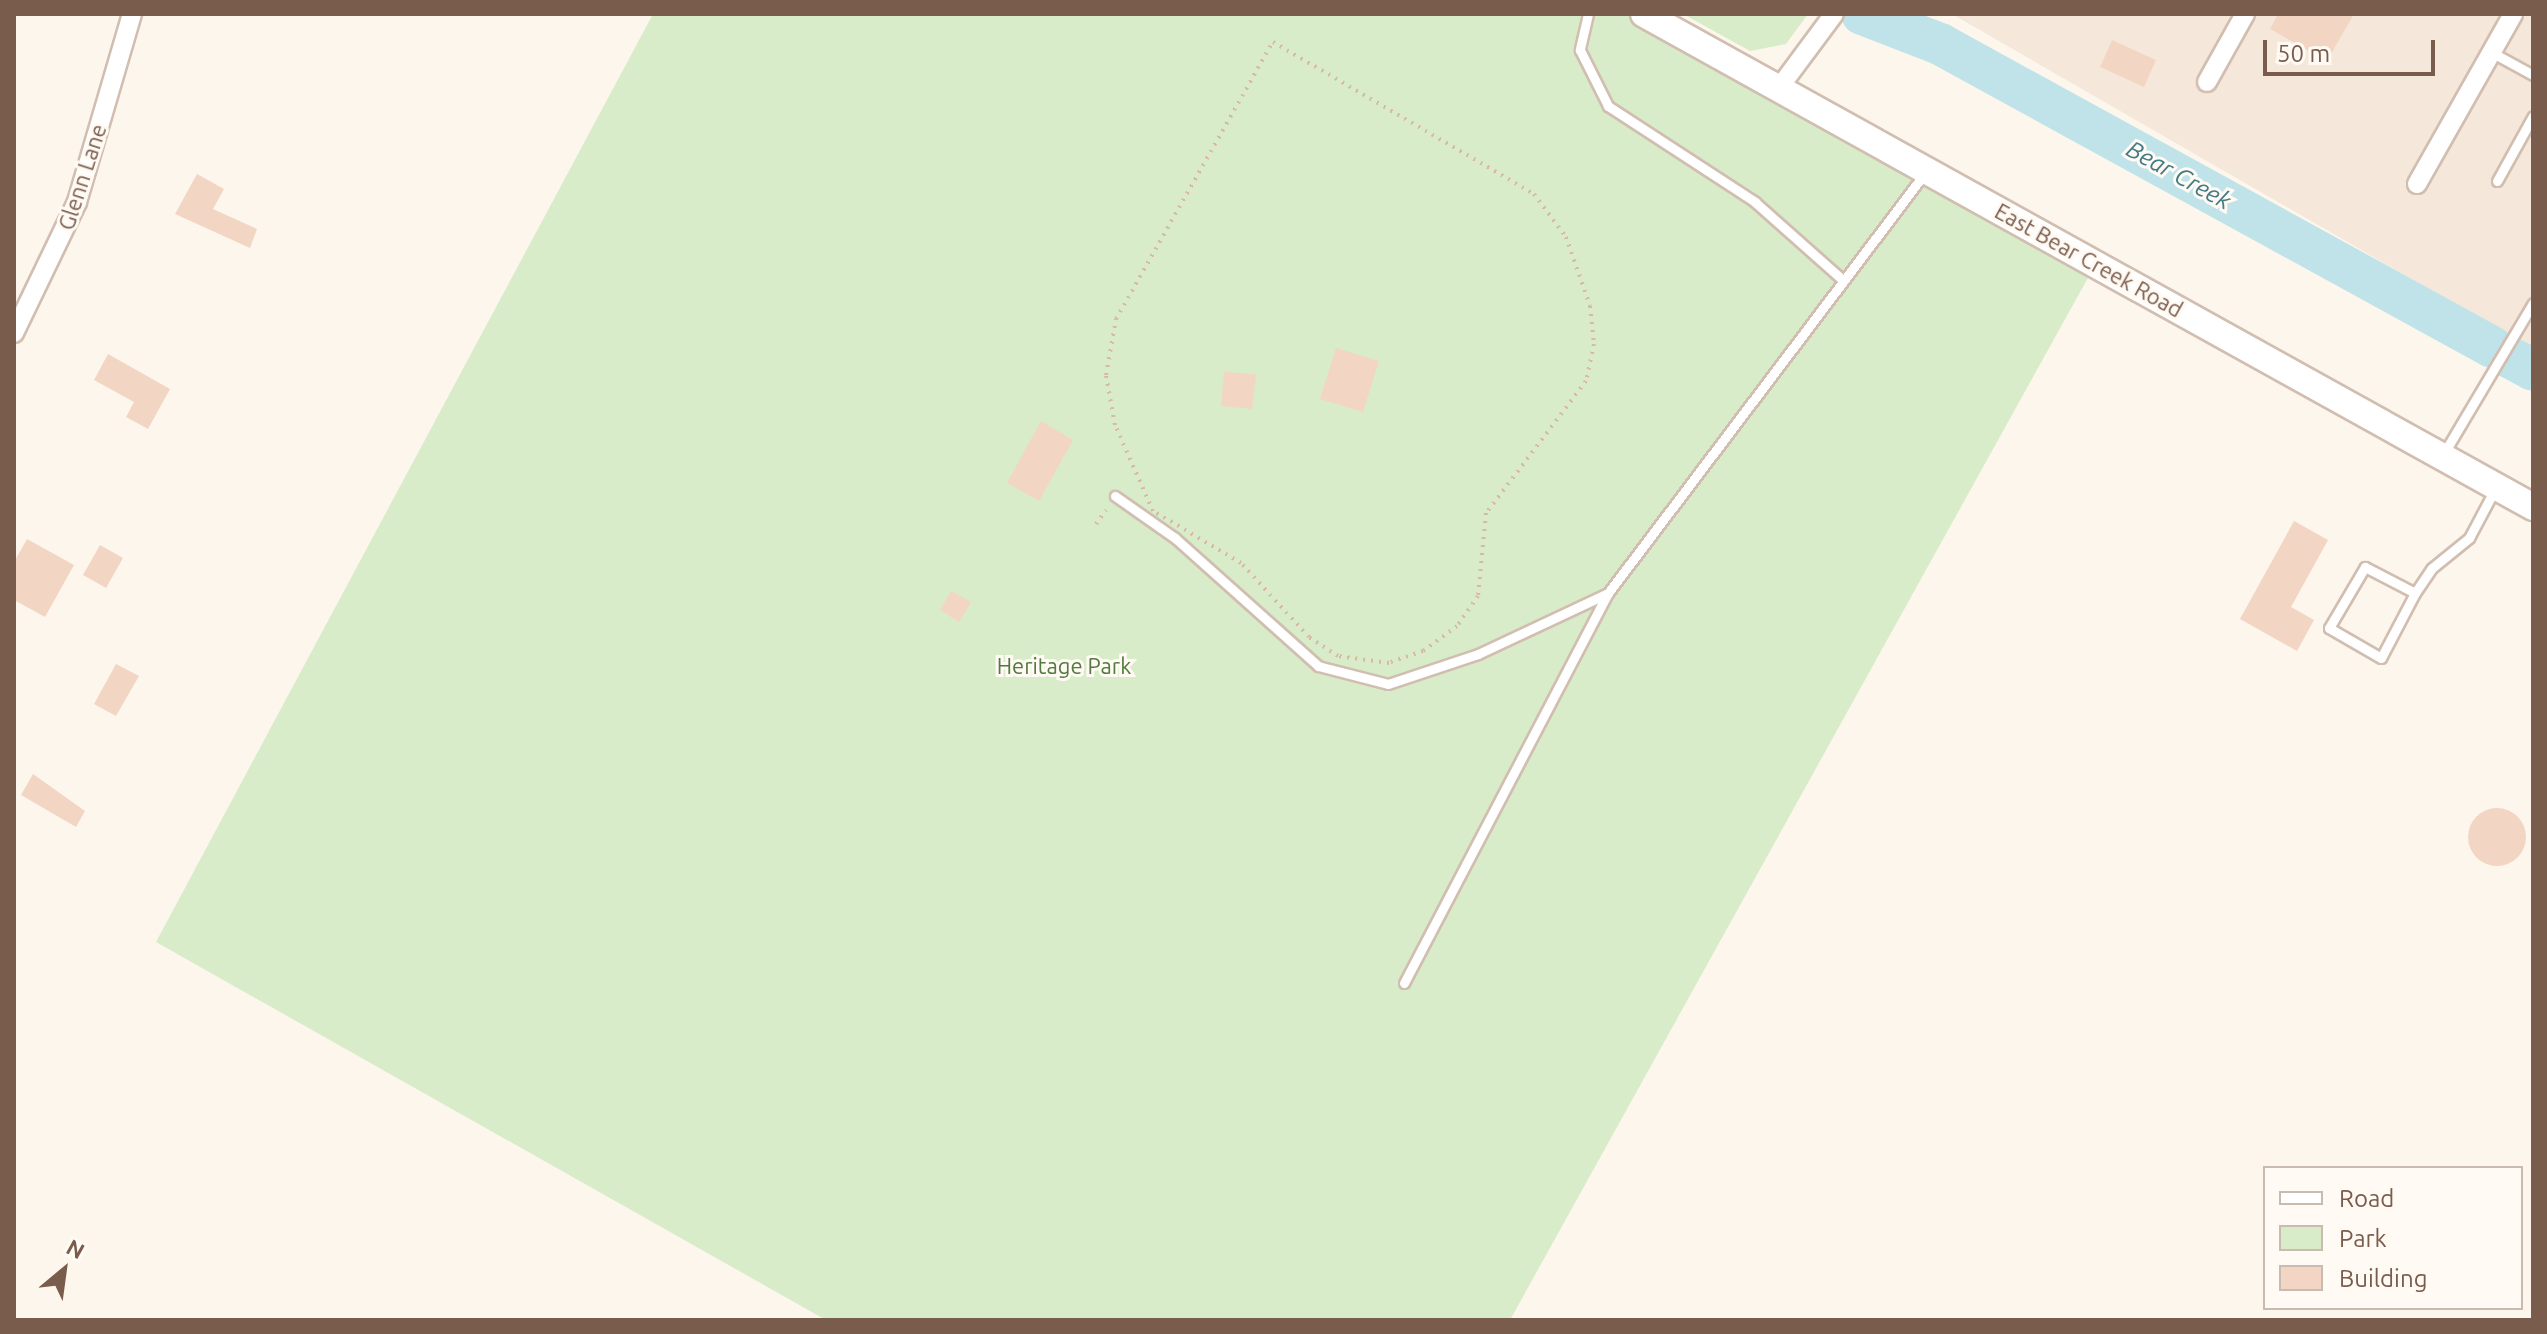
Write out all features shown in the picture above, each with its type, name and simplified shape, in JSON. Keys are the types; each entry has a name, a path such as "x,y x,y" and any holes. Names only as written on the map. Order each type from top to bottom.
{"main road":[{"name":"East Bear Creek Road","path":"1644,14 2533,507"}],"street":[{"name":"Glenn Lane","path":"14,333 77,202 132,14"},
{"path":"1779,88 1834,14"},
{"path":"2207,82 2245,14"},
{"path":"2417,184 2513,14"}],"lane":[{"path":"1588,14 1580,50 1608,106 1755,202 1843,280"},
{"path":"2491,52 2533,75"},
{"path":"2497,181 2533,116"},
{"path":"1404,983 1608,593 1927,171"},
{"path":"2442,456 2533,303"},
{"path":"2415,593 2365,567 2329,628 2381,658 2415,593 2469,538 2496,486"},
{"path":"1115,496 1175,538 1318,666 1388,684 1478,654 1608,593"}],"path":[{"path":"1273,42 1534,194 1566,237 1590,306 1594,344 1586,381 1486,513 1478,596 1457,626 1423,651 1389,663 1338,656 1309,637 1241,563 1153,511 1115,425 1106,375 1116,319 1273,42"}],"shaded area":[{"path":"1952,14 2533,14 2533,349"}],"green space":[{"name":"Heritage Park","path":"653,14 1663,14 2099,258 1510,1320 826,1320 156,942"},
{"path":"1683,14 1808,14 1786,44 1750,51"}],"building":[{"path":"2278,14 2354,14 2327,61 2270,29"},
{"path":"2112,40 2156,60 2144,87 2100,67"},
{"path":"197,174 224,189 213,209 257,229 250,248 175,214"},
{"path":"1336,348 1379,361 1363,412 1320,399"},
{"path":"108,354 170,389 148,429 126,417 134,402 94,380"},
{"path":"1224,372 1256,374 1252,409 1221,406"},
{"path":"1041,421 1073,440 1039,501 1007,483"},
{"path":"2294,521 2328,540 2291,607 2314,620 2297,651 2240,619"},
{"path":"27,539 74,565 45,617 14,600 14,562"},
{"path":"100,545 123,558 106,588 83,575"},
{"path":"951,591 971,602 959,622 940,610"},
{"path":"116,664 139,676 116,716 94,704"},
{"path":"33,774 85,811 76,827 21,795"},
{"path":"2497,808 2518,816 2526,837 2518,858 2497,866 2476,858 2468,837 2476,816"}],"waterway":[{"name":"Bear Creek","path":"1862,14 1940,44 2492,347"},
{"name":"Bear Creek","path":"2509,357 2533,370"}]}
